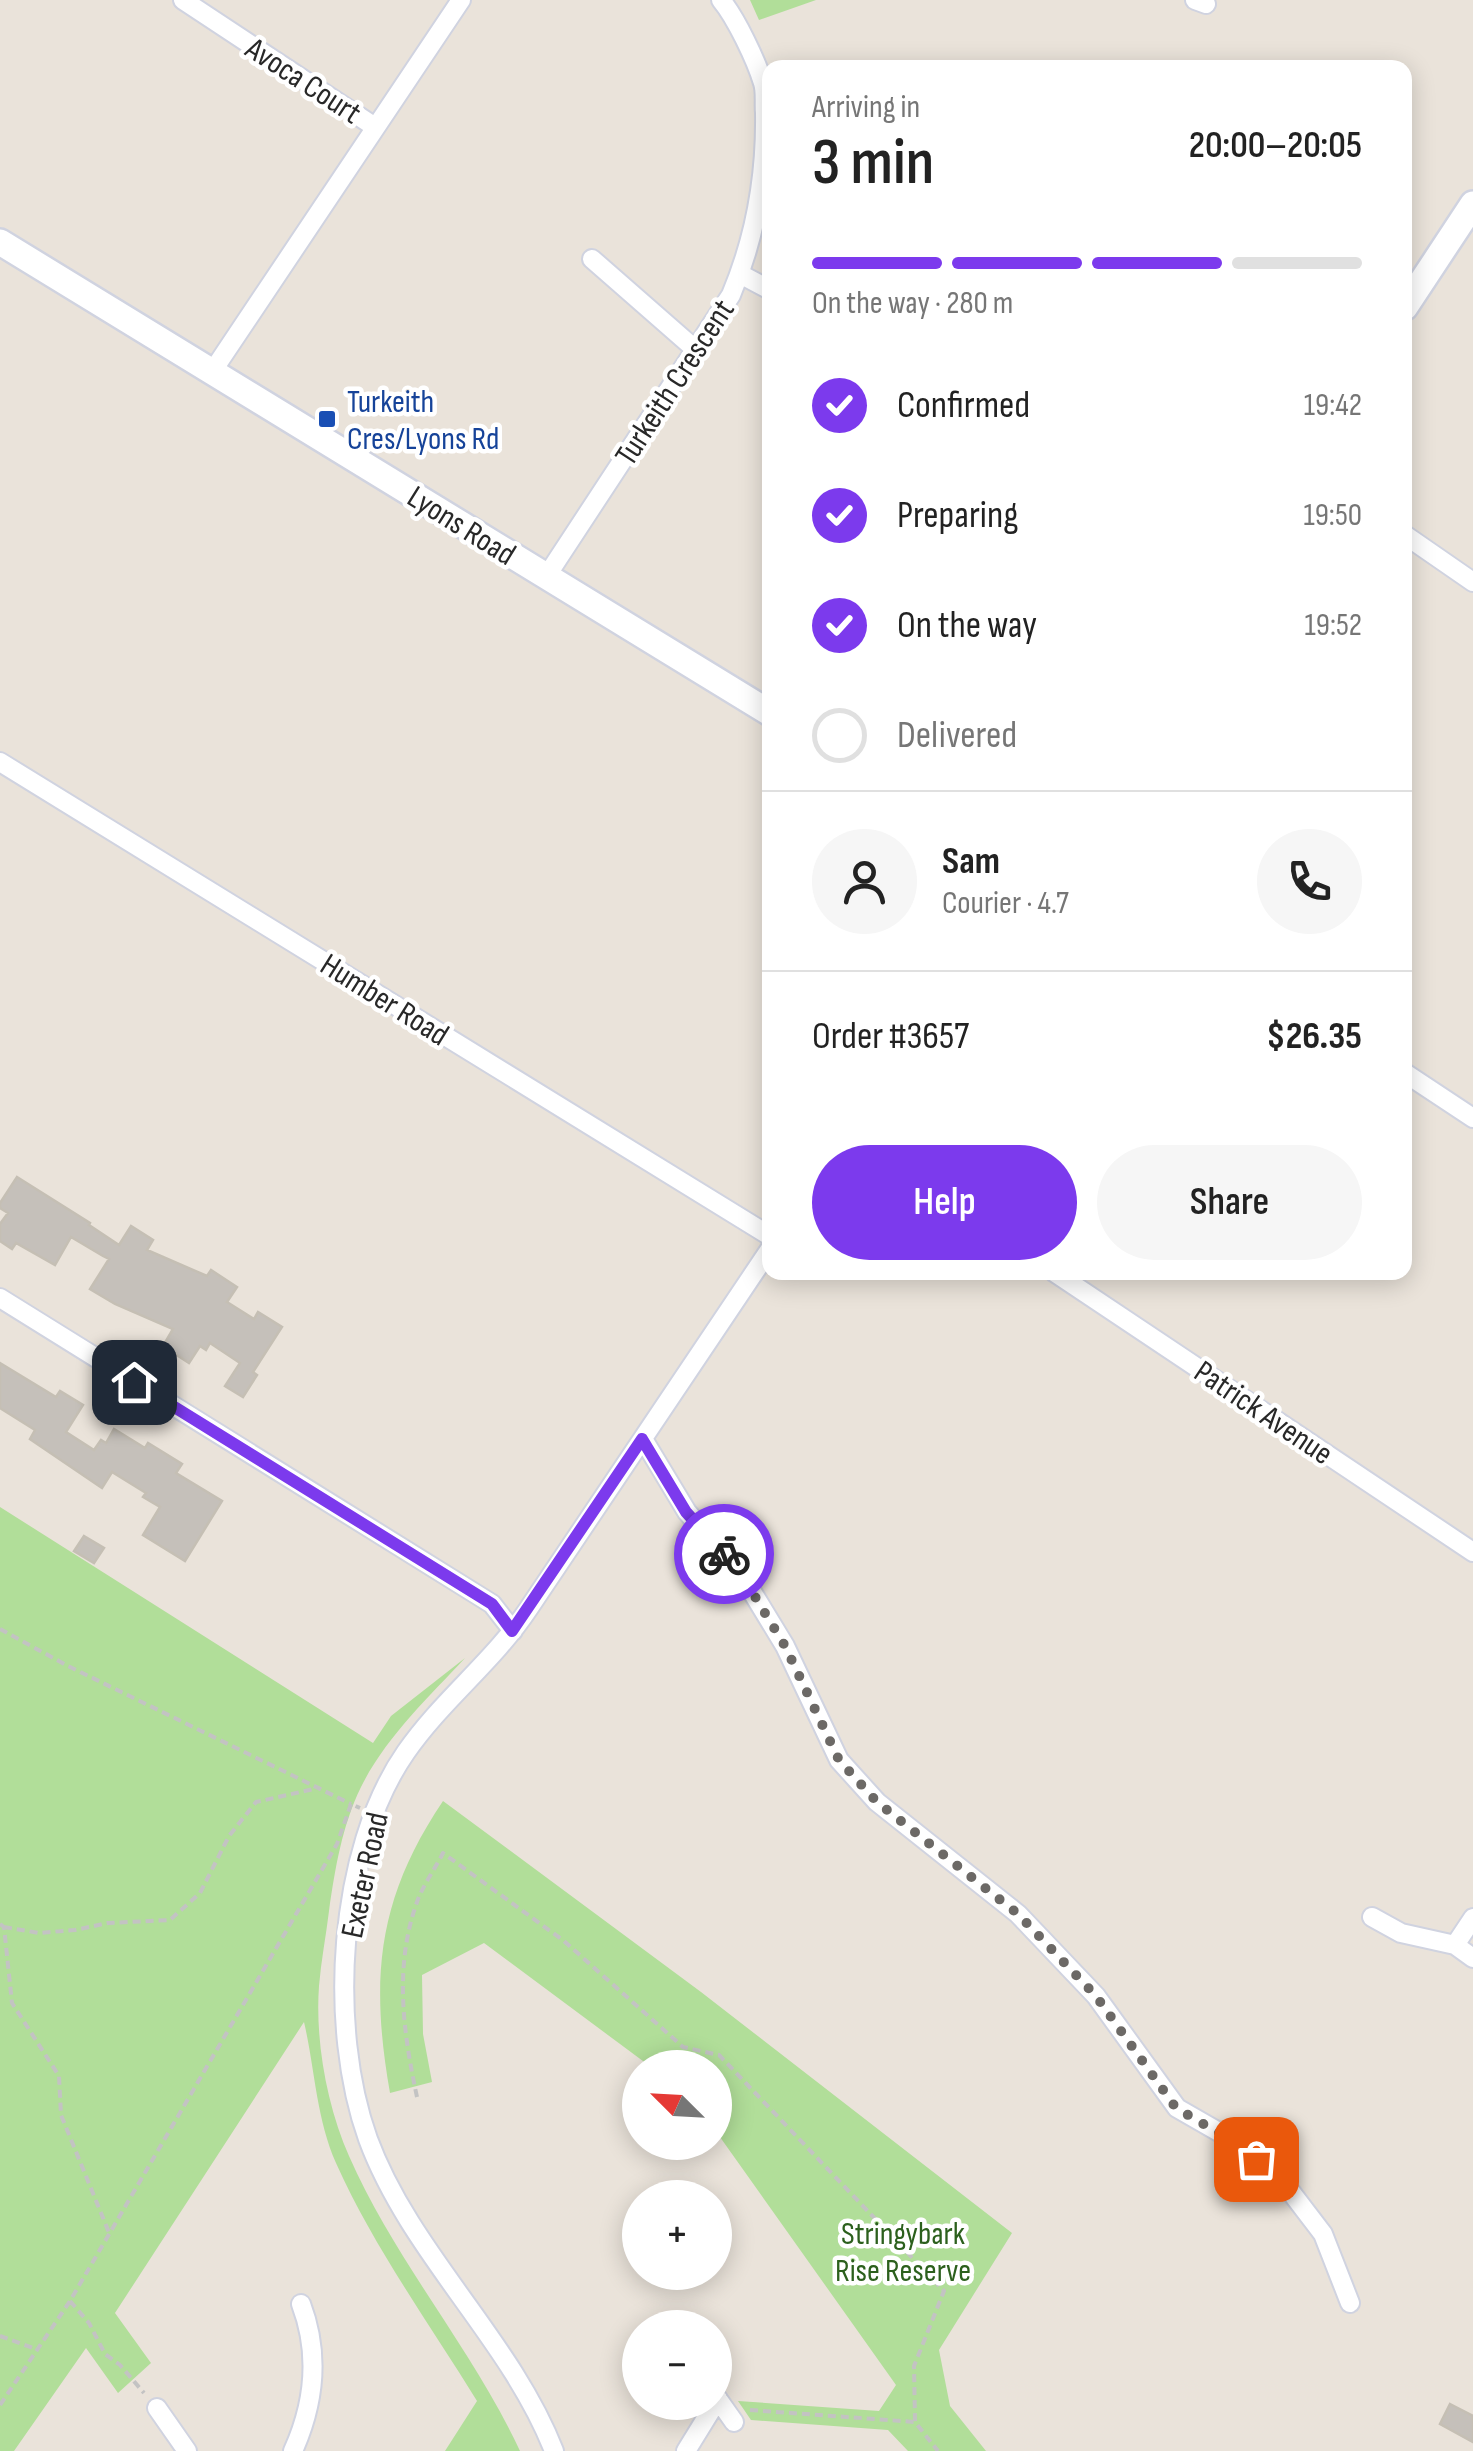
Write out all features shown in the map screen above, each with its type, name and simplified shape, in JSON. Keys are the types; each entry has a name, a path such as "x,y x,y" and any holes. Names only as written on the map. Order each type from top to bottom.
{"main road":[{"path":"1412,297 1470,217"},
{"name":"Lyons Road","path":"0,242 762,709"}],"street":[{"name":"Avoca Court","path":"183,0 376,127"},
{"path":"212,372 461,0"},
{"name":"Turkeith Crescent","path":"721,0 762,81"},
{"name":"Turkeith Crescent","path":"546,577 731,295 757,211 762,167"},
{"path":"592,258 696,350"},
{"path":"740,274 762,286"},
{"path":"1412,540 1473,582"},
{"name":"Humber Road","path":"0,762 762,1231"},
{"path":"1412,1078 1473,1118"},
{"name":"Exeter Road","path":"554,2451 535,2408 508,2363 465,2306 406,2212 378,2162 356,2100 343,2024 343,1989 356,1878 373,1815 389,1778 409,1748 512,1631 762,1262"},
{"name":"Patrick Avenue","path":"1066,1280 1473,1552"},
{"path":"0,1298 492,1604 512,1631"},
{"path":"642,1439 686,1512 740,1572 785,1646 839,1760 877,1802 1018,1914 1096,1996 1176,2108 1231,2140 1281,2179 1324,2234 1350,2303"},
{"path":"1372,1918 1401,1932 1456,1945 1473,1958"},
{"path":"1456,1945 1473,1918"},
{"path":"293,2451 312,2391 315,2354 301,2304"},
{"path":"157,2408 188,2451"},
{"path":"686,2451 713,2420"}],"path":[{"path":"0,1629 314,1789 373,1815"},
{"path":"110,2235 62,2115 59,2076 12,2003 2,1925 39,1932 170,1920 200,1894 228,1836 256,1802 314,1789"},
{"path":"0,2405 110,2235 337,1844 351,1804"},
{"path":"416,2096 404,2035 402,1968 417,1902 443,1854 564,1942 684,2046 718,2056 944,2291 914,2366 915,2422 938,2451"},
{"path":"70,2301 89,2322 105,2354 157,2408"},
{"path":"0,2336 36,2348"},
{"path":"732,2409 915,2422"}],"green space":[{"path":"750,0 816,0 759,20"},
{"path":"0,1507 373,1743 391,1716 465,1658 395,1735 354,1802 331,1895 319,1986 319,2029 329,2095 349,2156 388,2232 480,2376 520,2451 445,2451 477,2401 384,2254 336,2163 320,2111 304,2022 115,2313 151,2363 118,2393 86,2348 14,2451 0,2451"},
{"name":"Stringybark Rise Reserve","path":"443,1801 701,1992 1012,2233 939,2350 950,2406 986,2451 908,2451 888,2430 751,2420 738,2401 879,2411 896,2385 732,2154 732,2050 628,2050 484,1943 422,1975 423,2034 432,2082 390,2093 381,2013 384,1941 404,1872"}],"building":[{"path":"17,1177 119,1245 131,1226 153,1240 147,1250 207,1276 211,1270 237,1287 227,1302 254,1319 258,1312 282,1327 253,1372 257,1375 243,1397 225,1386 240,1363 210,1343 206,1350 200,1346 189,1363 163,1346 173,1329 90,1289 109,1259 71,1237 55,1265 16,1243 12,1249 0,1241 0,1224 8,1213 0,1208 0,1203"},
{"path":"0,1363 56,1397 60,1391 83,1405 66,1432 94,1450 101,1440 106,1443 114,1429 145,1448 148,1443 182,1464 176,1473 222,1501 185,1561 143,1535 160,1507 143,1497 146,1493 112,1472 102,1488 30,1439 35,1430 0,1408"},
{"path":"84,1536 104,1548 94,1563 74,1551"},
{"path":"1450,2404 1473,2416 1473,2442 1440,2424"}],"way so far":[{"path":"724,1554 740,1572 785,1646 839,1760 877,1802 1018,1914 1096,1996 1176,2108 1256,2159"}],"place":[{"name":"Turkeith Cres/Lyons Rd","path":"327,419"}],"route":[{"path":"134,1382 492,1604 512,1631 642,1439 686,1512 724,1554"}]}
